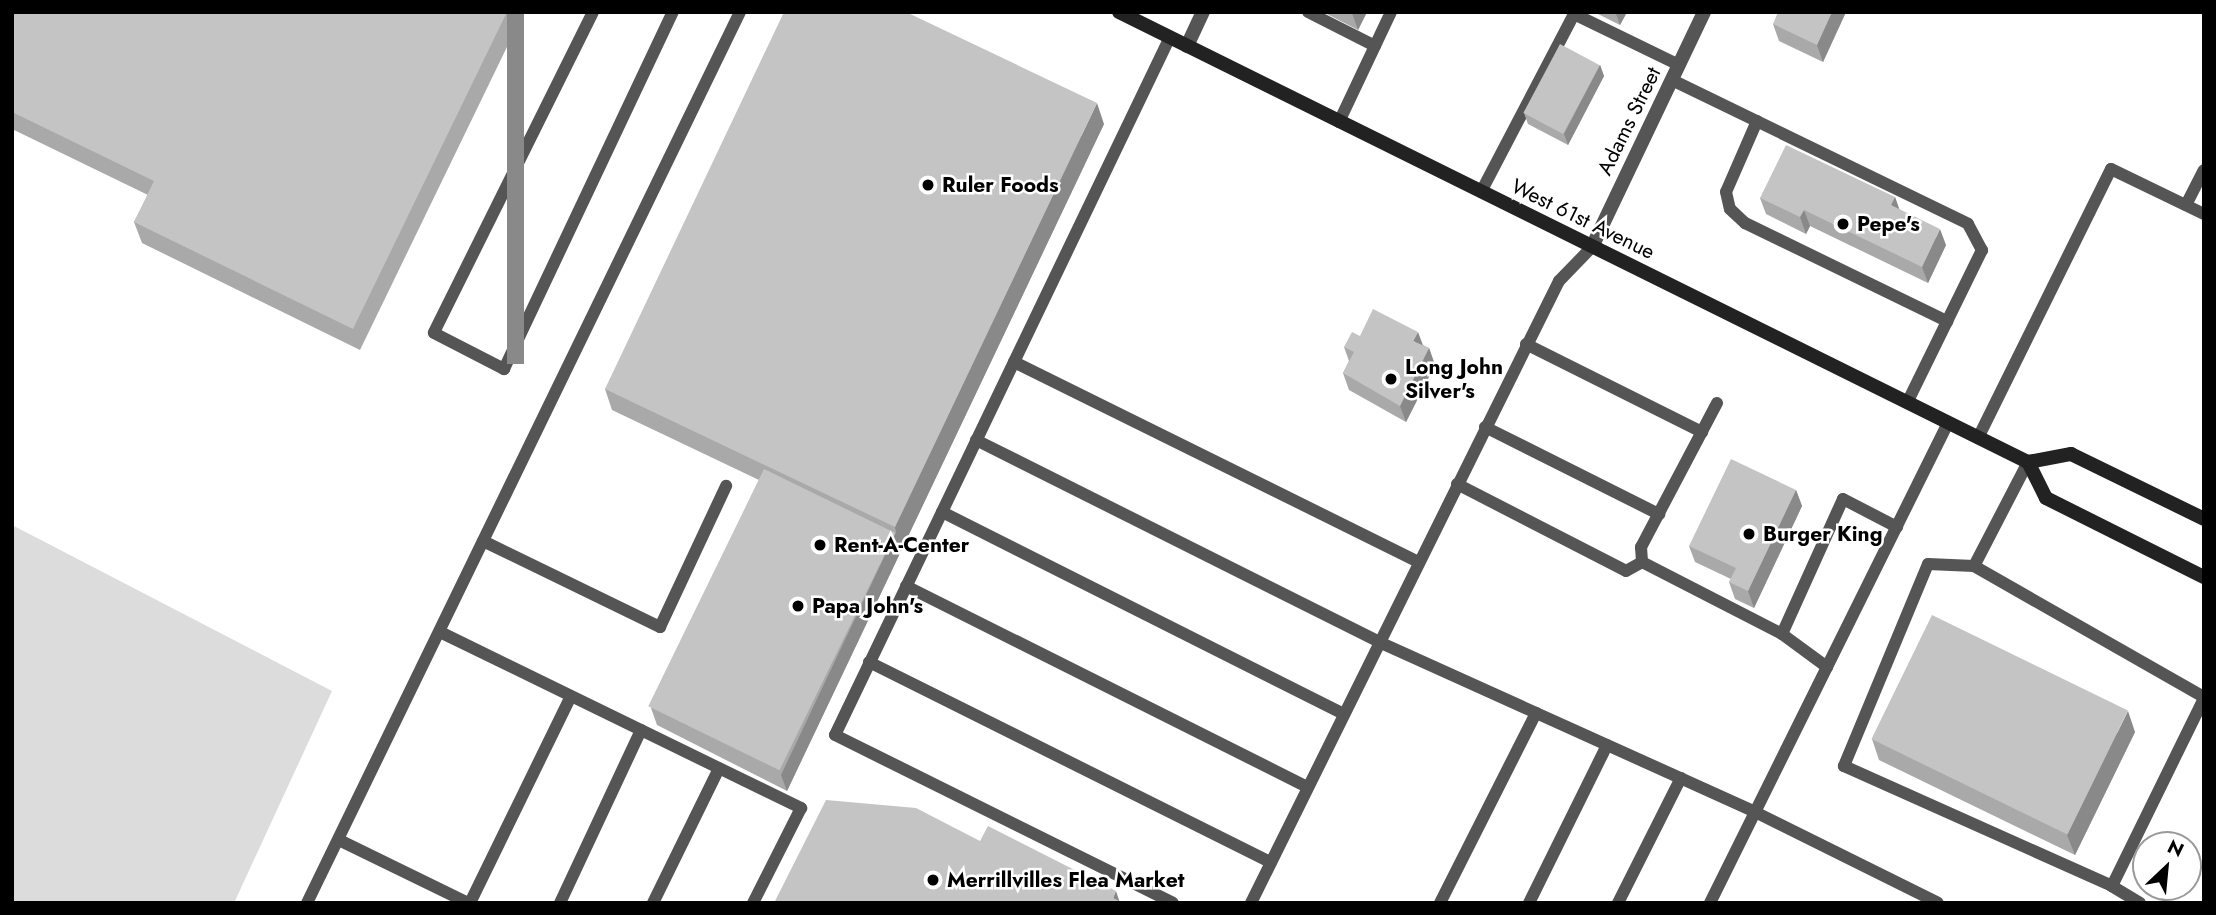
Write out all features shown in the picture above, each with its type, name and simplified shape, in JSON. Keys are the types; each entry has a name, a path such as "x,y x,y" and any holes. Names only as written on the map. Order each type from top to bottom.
{"main road":[{"name":"West 61st Avenue","path":"1119,12 2028,462"},
{"path":"2204,519 2071,454 2028,462 2046,498 2204,577"}],"street":[{"path":"1187,46 1203,12"},
{"name":"Adams Street","path":"1592,247 1704,12"}],"lane":[{"path":"593,12 434,333 504,369 673,12"},
{"path":"307,903 740,12"},
{"path":"1308,12 1375,46"},
{"path":"1339,122 1391,12"},
{"path":"1481,192 1574,14 1679,65"},
{"path":"1170,37 835,735 1173,903"},
{"path":"1672,80 1968,224 1982,250 1907,402"},
{"path":"1757,121 1726,192 1730,209 1745,223 1947,321"},
{"path":"1978,438 2111,169 2204,214"},
{"path":"2186,205 2204,170"},
{"path":"1251,903 1526,344 1559,281 1592,247"},
{"path":"1526,344 1702,432"},
{"path":"1014,362 1419,562"},
{"path":"1642,562 1641,547 1717,403"},
{"path":"1710,903 1948,423"},
{"path":"1485,427 1659,514"},
{"path":"976,440 1379,642 1755,812 1938,903"},
{"path":"1974,566 2028,462"},
{"path":"1457,484 1626,571 1642,562"},
{"path":"484,541 660,627 726,486"},
{"path":"1782,634 1843,499 1897,527"},
{"path":"942,512 1344,714"},
{"path":"1642,562 1782,634 1827,667"},
{"path":"2112,886 2204,698 1974,566 1928,564 1844,766 2112,886 2140,903"},
{"path":"906,586 1308,787"},
{"path":"440,632 801,807 753,903"},
{"path":"869,662 1271,862"},
{"path":"339,839 469,903 571,696"},
{"path":"1440,903 1536,713"},
{"path":"560,903 641,730"},
{"path":"1529,903 1607,745"},
{"path":"653,903 719,768"},
{"path":"1618,903 1681,778"}],"shaded area":[{"path":"12,525 332,691 234,903 12,903"}],"building":[{"path":"12,12 507,12 353,329 134,222 154,181 12,112"},
{"path":"784,12 906,12 1097,103 895,527 605,389"},
{"path":"1778,12 1832,12 1817,45 1773,24"},
{"path":"1560,44 1600,65 1563,134 1523,113"},
{"name":"Pepe's","path":"1786,145 1895,197 1891,205 1940,229 1922,267 1804,210 1800,217 1760,198"},
{"name":"Long John Silver's","path":"1373,309 1418,332 1413,341 1429,348 1400,406 1343,373 1354,352 1344,347 1352,332 1360,336"},
{"name":"Burger King","path":"1731,459 1796,490 1748,591 1729,582 1736,568 1689,546"},
{"path":"764,469 895,533 779,770 648,706"},
{"path":"1932,615 2128,711 2067,835 1872,739"},
{"name":"Merrillvilles Flea Market","path":"826,800 916,808 980,841 988,826 1116,891 1113,898 1123,903 774,903"}],"place":[{"name":"Ruler Foods","path":"928,185"},
{"name":"Pepe's","path":"1843,224"},
{"name":"Long John Silver's","path":"1391,379"},
{"name":"Burger King","path":"1749,534"},
{"name":"Rent-A-Center","path":"820,545"},
{"name":"Papa John's","path":"798,606"},
{"name":"Merrillvilles Flea Market","path":"933,880"}]}
